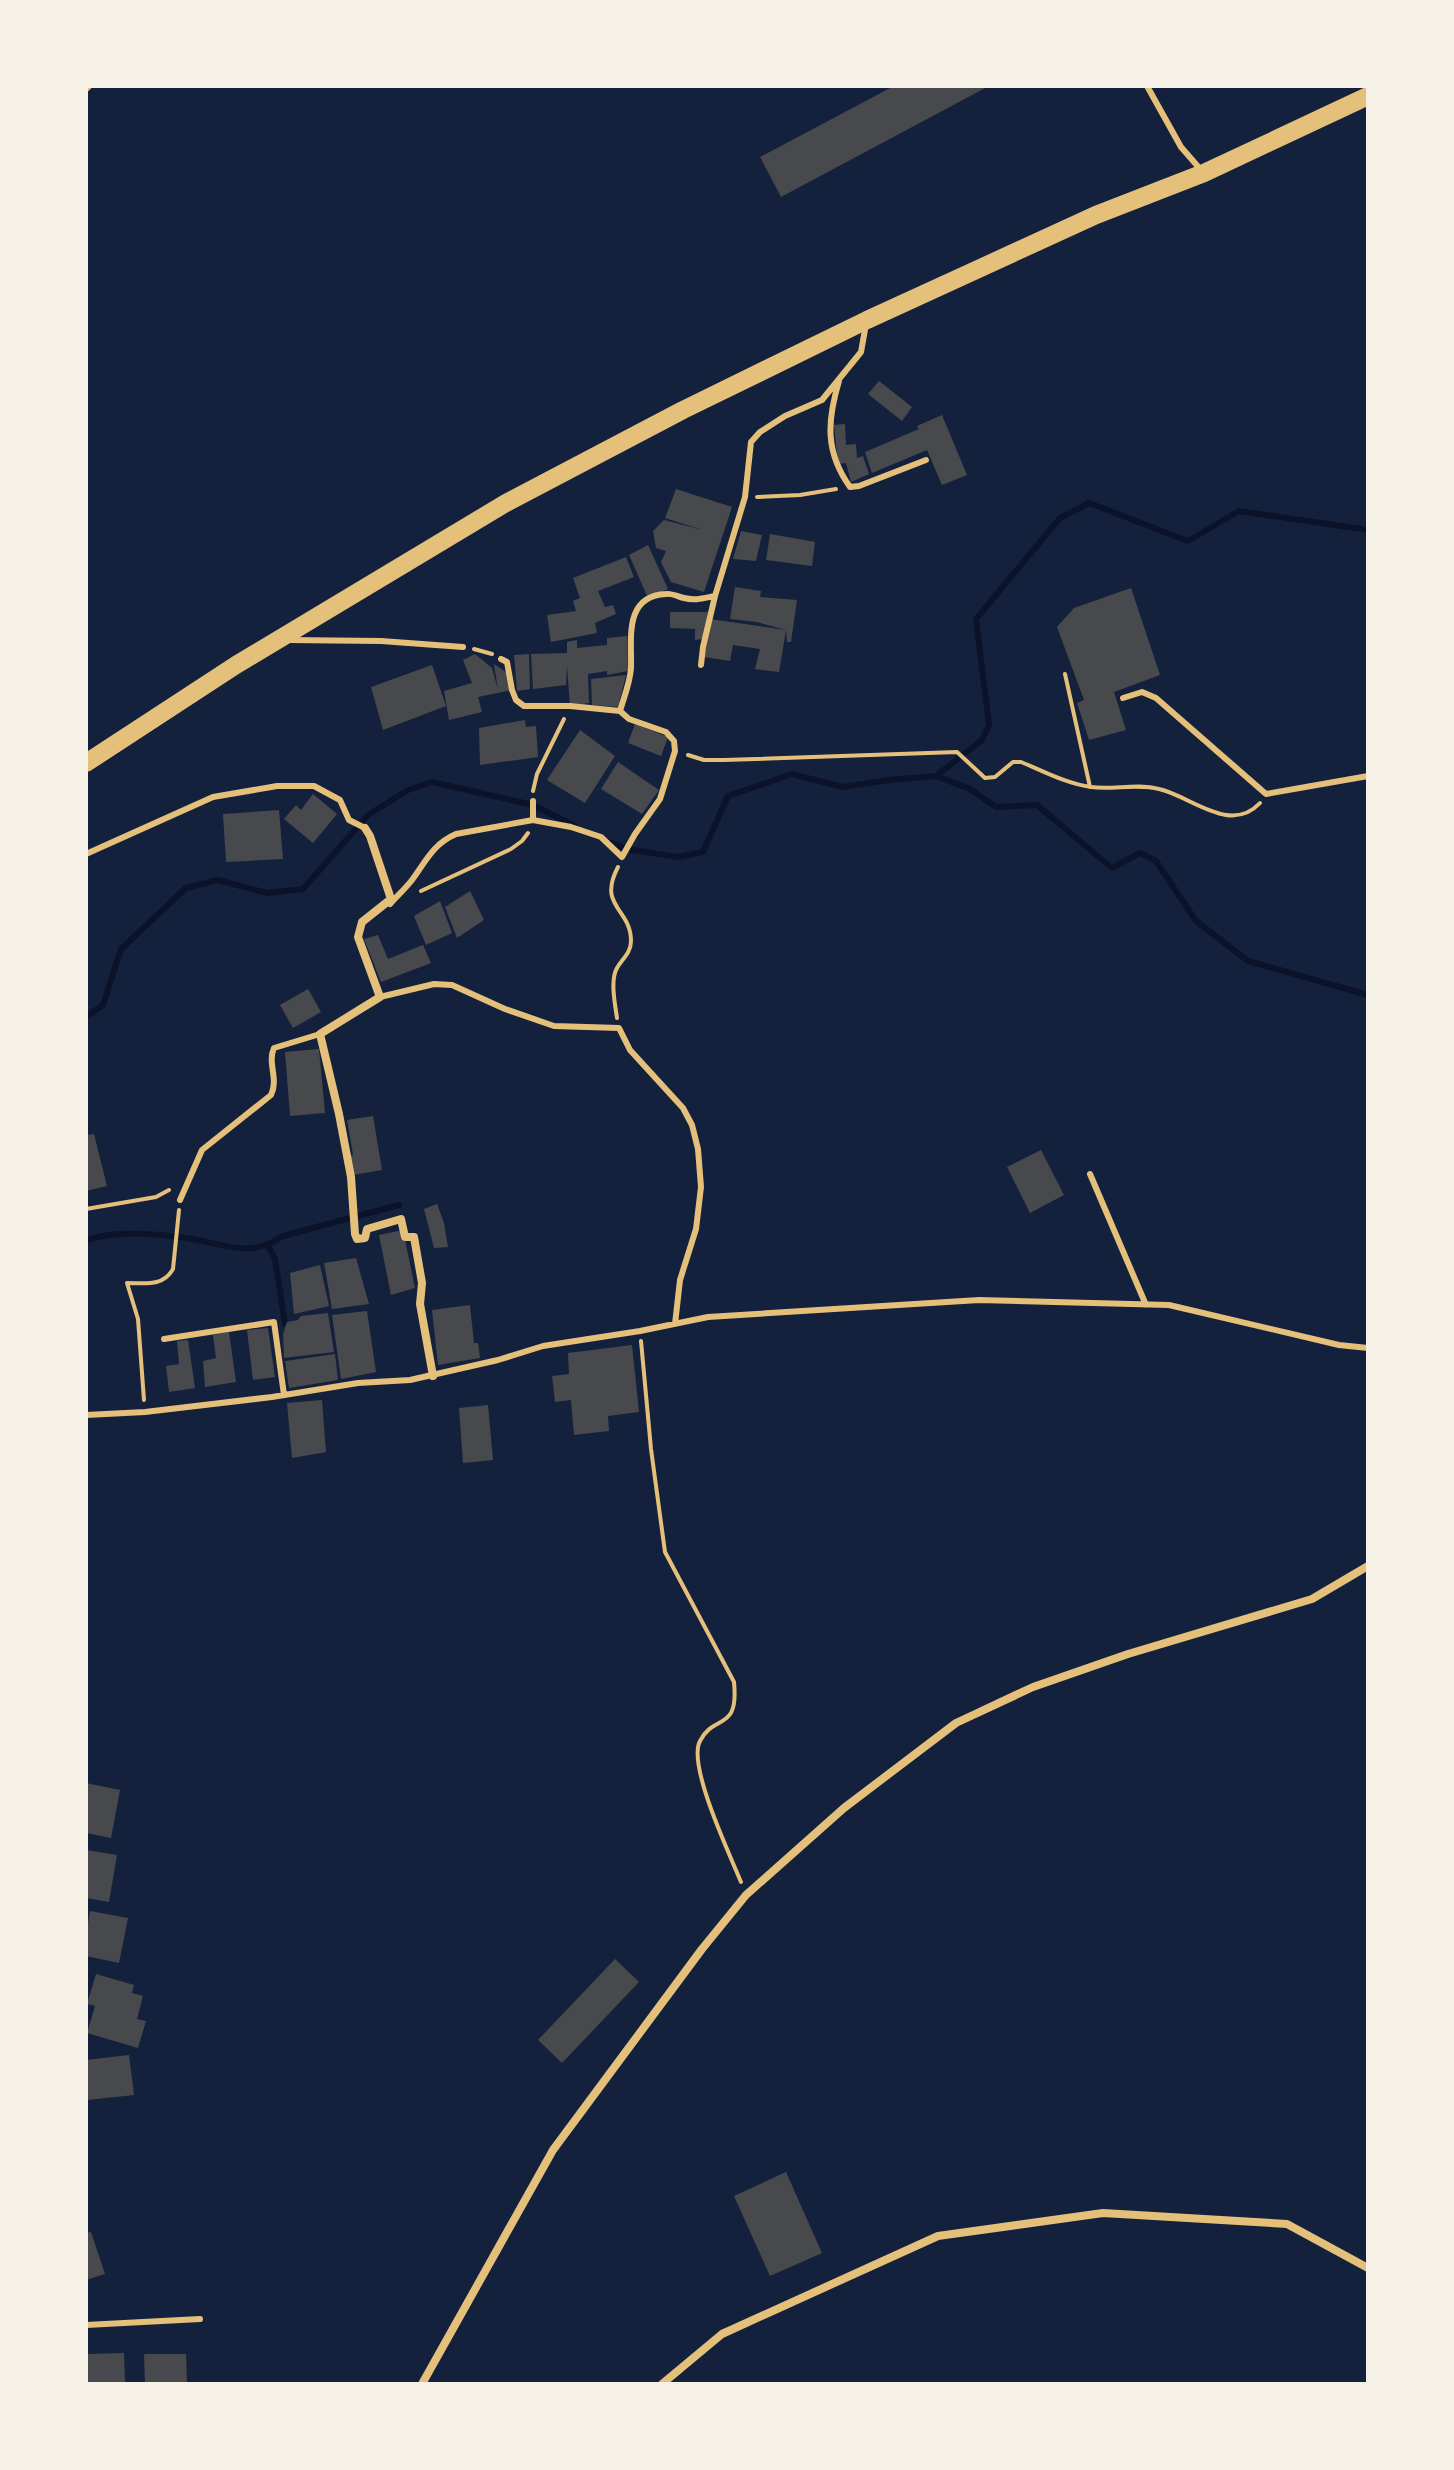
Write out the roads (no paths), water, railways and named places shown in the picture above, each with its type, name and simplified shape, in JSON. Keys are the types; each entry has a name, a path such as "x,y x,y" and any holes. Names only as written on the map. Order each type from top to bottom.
{"main road":[{"path":"86,763 277,640 506,503 746,378 1096,215 1204,173 1368,96"}],"street":[{"path":"365,828 391,899 362,922 358,937 380,997 320,1034 351,1177 355,1234 357,1239 365,1238 367,1229 401,1219 405,1237 414,1237 422,1283 420,1304 433,1376"},
{"path":"422,2384 553,2150 702,1949 746,1895 844,1808 956,1723 1033,1687 1312,1599 1368,1566"},
{"path":"662,2384 722,2334 938,2236 1103,2213 1287,2224 1368,2268"}],"lane":[{"path":"1147,86 1181,147 1204,173"},
{"path":"701,665 715,596 745,497 751,442 760,432 785,416 822,400 861,352 867,320"},
{"path":"840,378 830,425 832,456 850,487 926,460"},
{"path":"620,711 631,671 630,636 636,610 650,599 667,594 696,600 715,596"},
{"path":"277,640 381,641 463,647"},
{"path":"362,922 394,899 410,882 431,850 456,834 533,817 601,837 622,857 660,799 675,751 674,741 666,732 629,719 620,711 524,706 516,700 507,662 501,659"},
{"path":"1123,698 1142,692 1156,698 1266,794 1368,776"},
{"path":"86,854 213,797 277,786 314,786 340,800 349,820 365,828"},
{"path":"533,801 533,817"},
{"path":"380,997 434,984 452,985 505,1009 554,1026 619,1028 630,1050 683,1108 692,1125 698,1149 701,1187 696,1229 680,1280 675,1324"},
{"path":"180,1200 202,1150 271,1095 274,1089 271,1058 274,1048 320,1034"},
{"path":"1090,1174 1146,1305"},
{"path":"86,1415 145,1412 358,1383 410,1380 498,1360 543,1346 708,1317 979,1300 1169,1305 1339,1345 1368,1348"},
{"path":"164,1339 274,1322 284,1395"},
{"path":"86,2325 200,2319"}],"waterway":[{"path":"607,841 626,849 678,857 703,852 728,796 792,774 842,787 936,776 982,740 989,725 976,619 1060,518 1089,503 1188,541 1239,511 1368,530"},
{"path":"936,776 970,789 996,807 1037,805 1112,868 1140,853 1156,861 1196,921 1248,961 1368,995"},
{"path":"86,1017 103,1005 121,949 186,888 218,880 267,893 303,889 368,815 408,790 432,782 533,805 575,826"},
{"path":"86,1241 108,1235 149,1234 235,1248 258,1247 283,1236 399,1205"},
{"path":"268,1246 275,1259 285,1324"}]}
